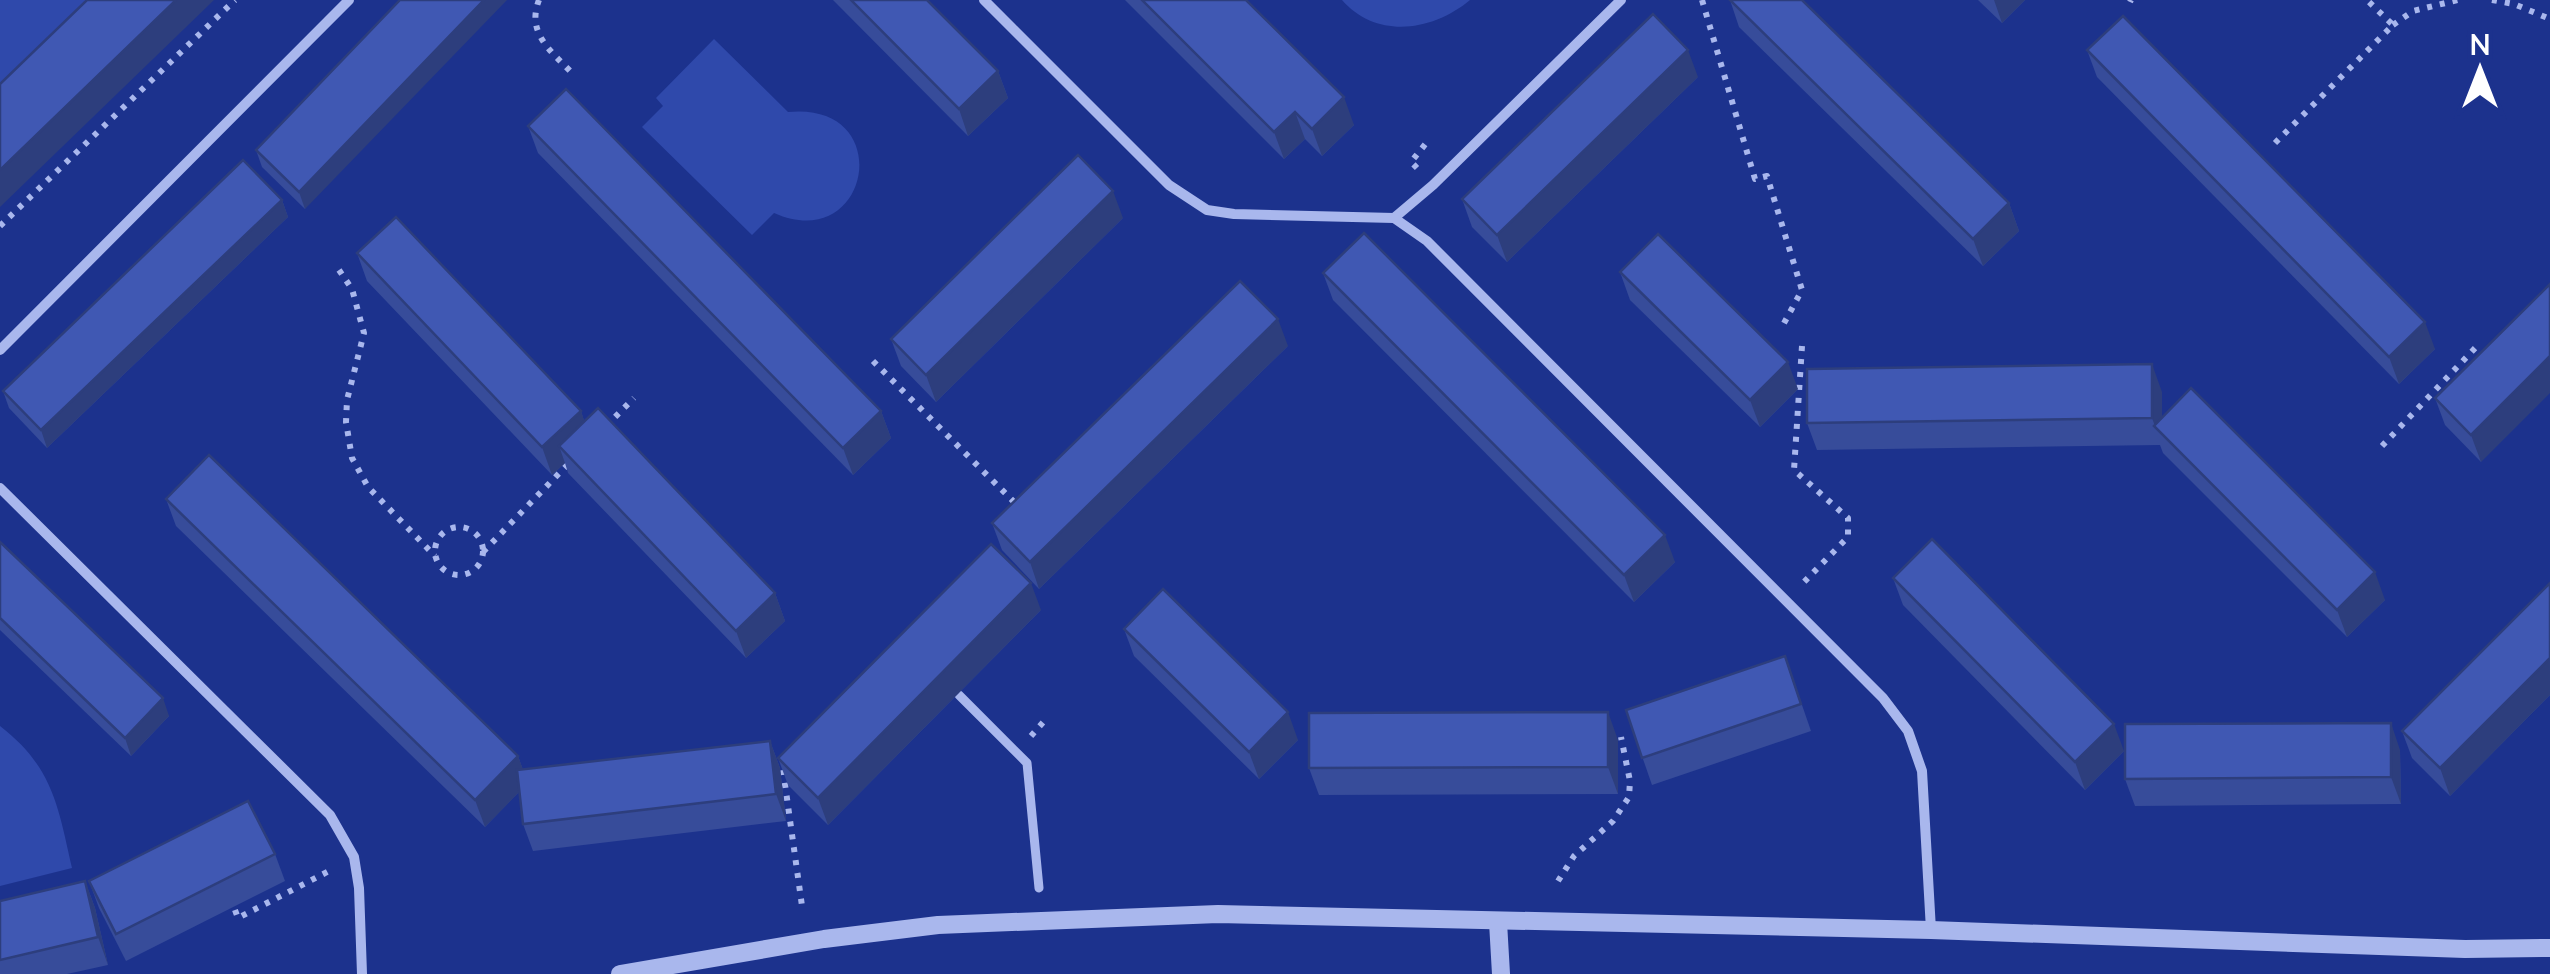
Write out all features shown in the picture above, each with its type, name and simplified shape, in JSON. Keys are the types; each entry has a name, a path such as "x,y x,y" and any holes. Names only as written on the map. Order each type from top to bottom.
{"street":[{"path":"0,350 349,0"},
{"path":"984,0 1188,201 1207,210 1234,214 1394,218 1427,241 1871,686 1900,720 1922,770 1931,930"},
{"path":"1394,218 1433,186 1621,0"},
{"path":"0,488 330,815 354,857 360,888 362,974"},
{"path":"959,695 1027,762 1040,888"},
{"path":"620,974 824,939 938,925 1218,914 1931,930 2466,949 2550,948"},
{"path":"1498,922 1501,974"}],"path":[{"path":"0,226 235,0"},
{"path":"539,0 534,12 539,38 572,73"},
{"path":"1702,0 1754,178 1767,176 1802,290 1783,324"},
{"path":"2367,0 2393,24"},
{"path":"2274,144 2393,24 2412,11 2458,0"},
{"path":"2492,0 2514,4 2550,20"},
{"path":"338,270 352,290 364,333 347,400 352,458 368,487 444,570 463,575 479,564 483,552 579,454"},
{"path":"2382,446 2479,344"},
{"path":"1799,588 1848,537 1848,518 1794,470 1802,346"},
{"path":"873,361 1016,504"},
{"path":"593,440 634,398"},
{"path":"435,556 436,542 442,534 460,527 478,536 483,552"},
{"path":"1558,882 1574,856 1613,821 1629,797 1630,781 1621,738"},
{"path":"782,759 802,906"},
{"path":"235,910 238,918 331,870"}],"shaded area":[{"path":"0,0 87,0 0,85"},
{"path":"1342,0 1470,0 1439,19 1405,27 1372,21"},
{"path":"714,39 788,112 823,115 846,129 857,150 859,175 850,197 833,214 807,221 774,213 752,235 642,127 663,106 656,98"},
{"path":"0,726 32,757 51,789 72,868 0,886"}],"building":[{"path":"87,0 176,0 0,170 0,84"},
{"path":"400,0 484,0 299,192 256,150"},
{"path":"851,0 927,0 998,71 959,109"},
{"path":"1142,0 1246,0 1344,97 1312,129 1295,112 1274,132"},
{"path":"1730,0 1802,0 2009,203 1973,239"},
{"path":"1653,14 1688,50 1497,235 1462,199"},
{"path":"2123,16 2425,322 2389,357 2087,50"},
{"path":"566,89 881,411 843,448 528,126"},
{"path":"1078,155 1113,191 926,375 891,339"},
{"path":"243,160 282,200 41,430 3,391"},
{"path":"396,217 581,411 542,447 357,253"},
{"path":"1364,233 1665,535 1624,575 1323,273"},
{"path":"1658,234 1788,362 1750,400 1620,272"},
{"path":"1240,281 1278,319 1030,562 992,523"},
{"path":"2550,284 2550,356 2471,435 2435,398"},
{"path":"2152,364 2152,418 1807,423 1807,369"},
{"path":"2191,388 2375,572 2337,610 2154,426"},
{"path":"598,408 775,593 736,631 559,446"},
{"path":"209,455 518,756 475,800 166,499"},
{"path":"1932,539 2114,724 2075,762 1893,578"},
{"path":"0,542 163,698 125,738 0,618"},
{"path":"991,544 1031,583 818,798 778,758"},
{"path":"2550,583 2550,658 2440,768 2402,731"},
{"path":"1163,589 1288,712 1249,752 1124,629"},
{"path":"1785,656 1801,704 1642,758 1626,710"},
{"path":"1608,712 1608,767 1309,768 1309,713"},
{"path":"2391,723 2391,777 2125,779 2125,724"},
{"path":"770,741 776,794 523,824 517,770"},
{"path":"248,801 275,854 116,934 89,881"},
{"path":"85,881 98,937 0,960 0,901"}]}
